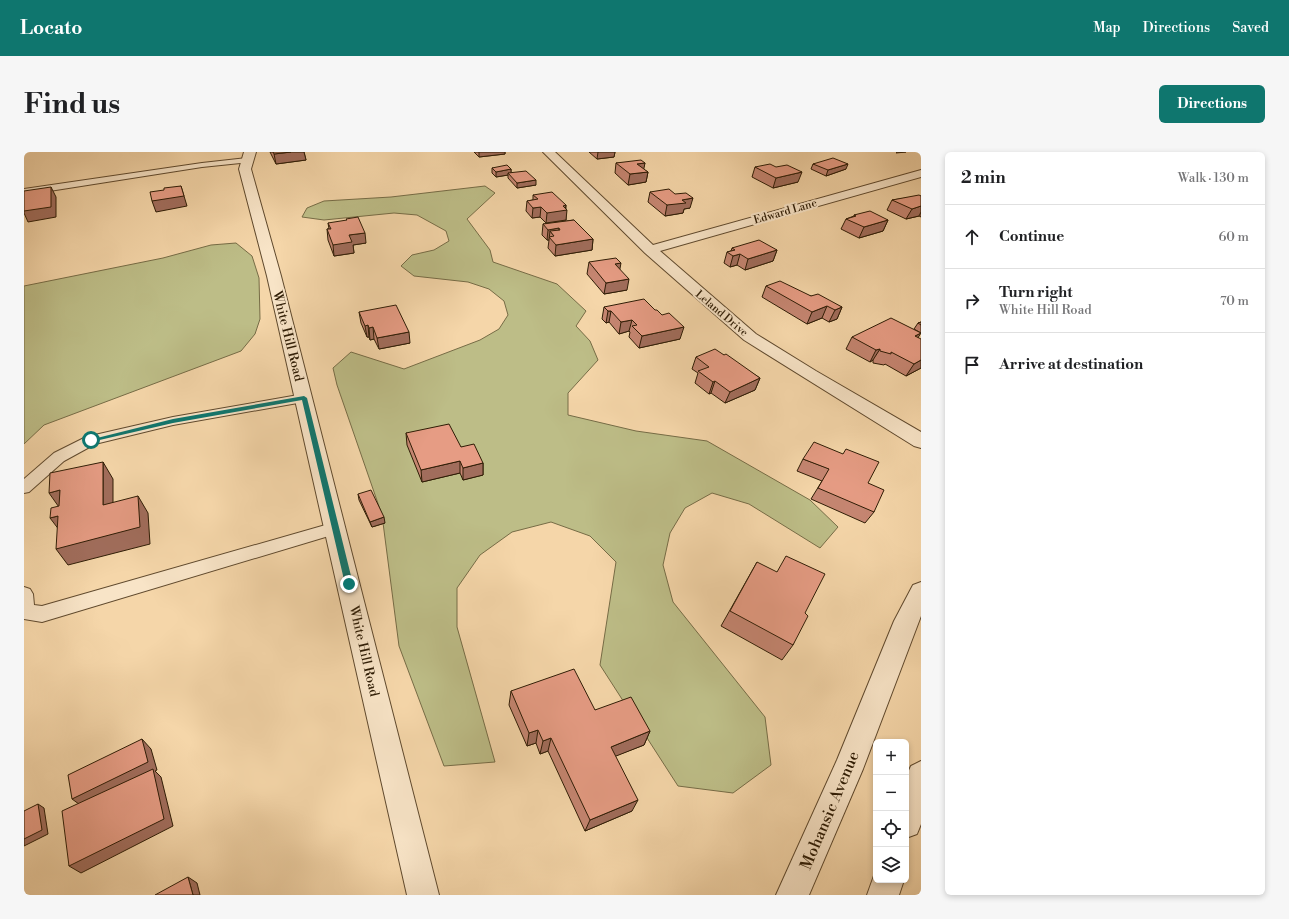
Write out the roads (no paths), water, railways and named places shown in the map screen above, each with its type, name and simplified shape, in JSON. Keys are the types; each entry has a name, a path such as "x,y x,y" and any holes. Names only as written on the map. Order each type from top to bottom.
{"street":[{"name":"Leland Drive","path":"549,152 650,250 750,337 810,375 921,441"},
{"name":"White Hill Road","path":"249,156 245,169 274,276 424,895"},
{"name":"Edward Lane","path":"650,250 921,173"},
{"name":"Mohansic Avenue","path":"792,895 848,769 906,621 921,592"},
{"path":"909,814 921,776"},
{"path":"883,895 887,883"}],"lane":[{"path":"24,192 202,165 249,156"},
{"path":"24,488 59,457 91,440 173,421 304,398"},
{"path":"24,594 25,612 42,614 336,528"}]}
